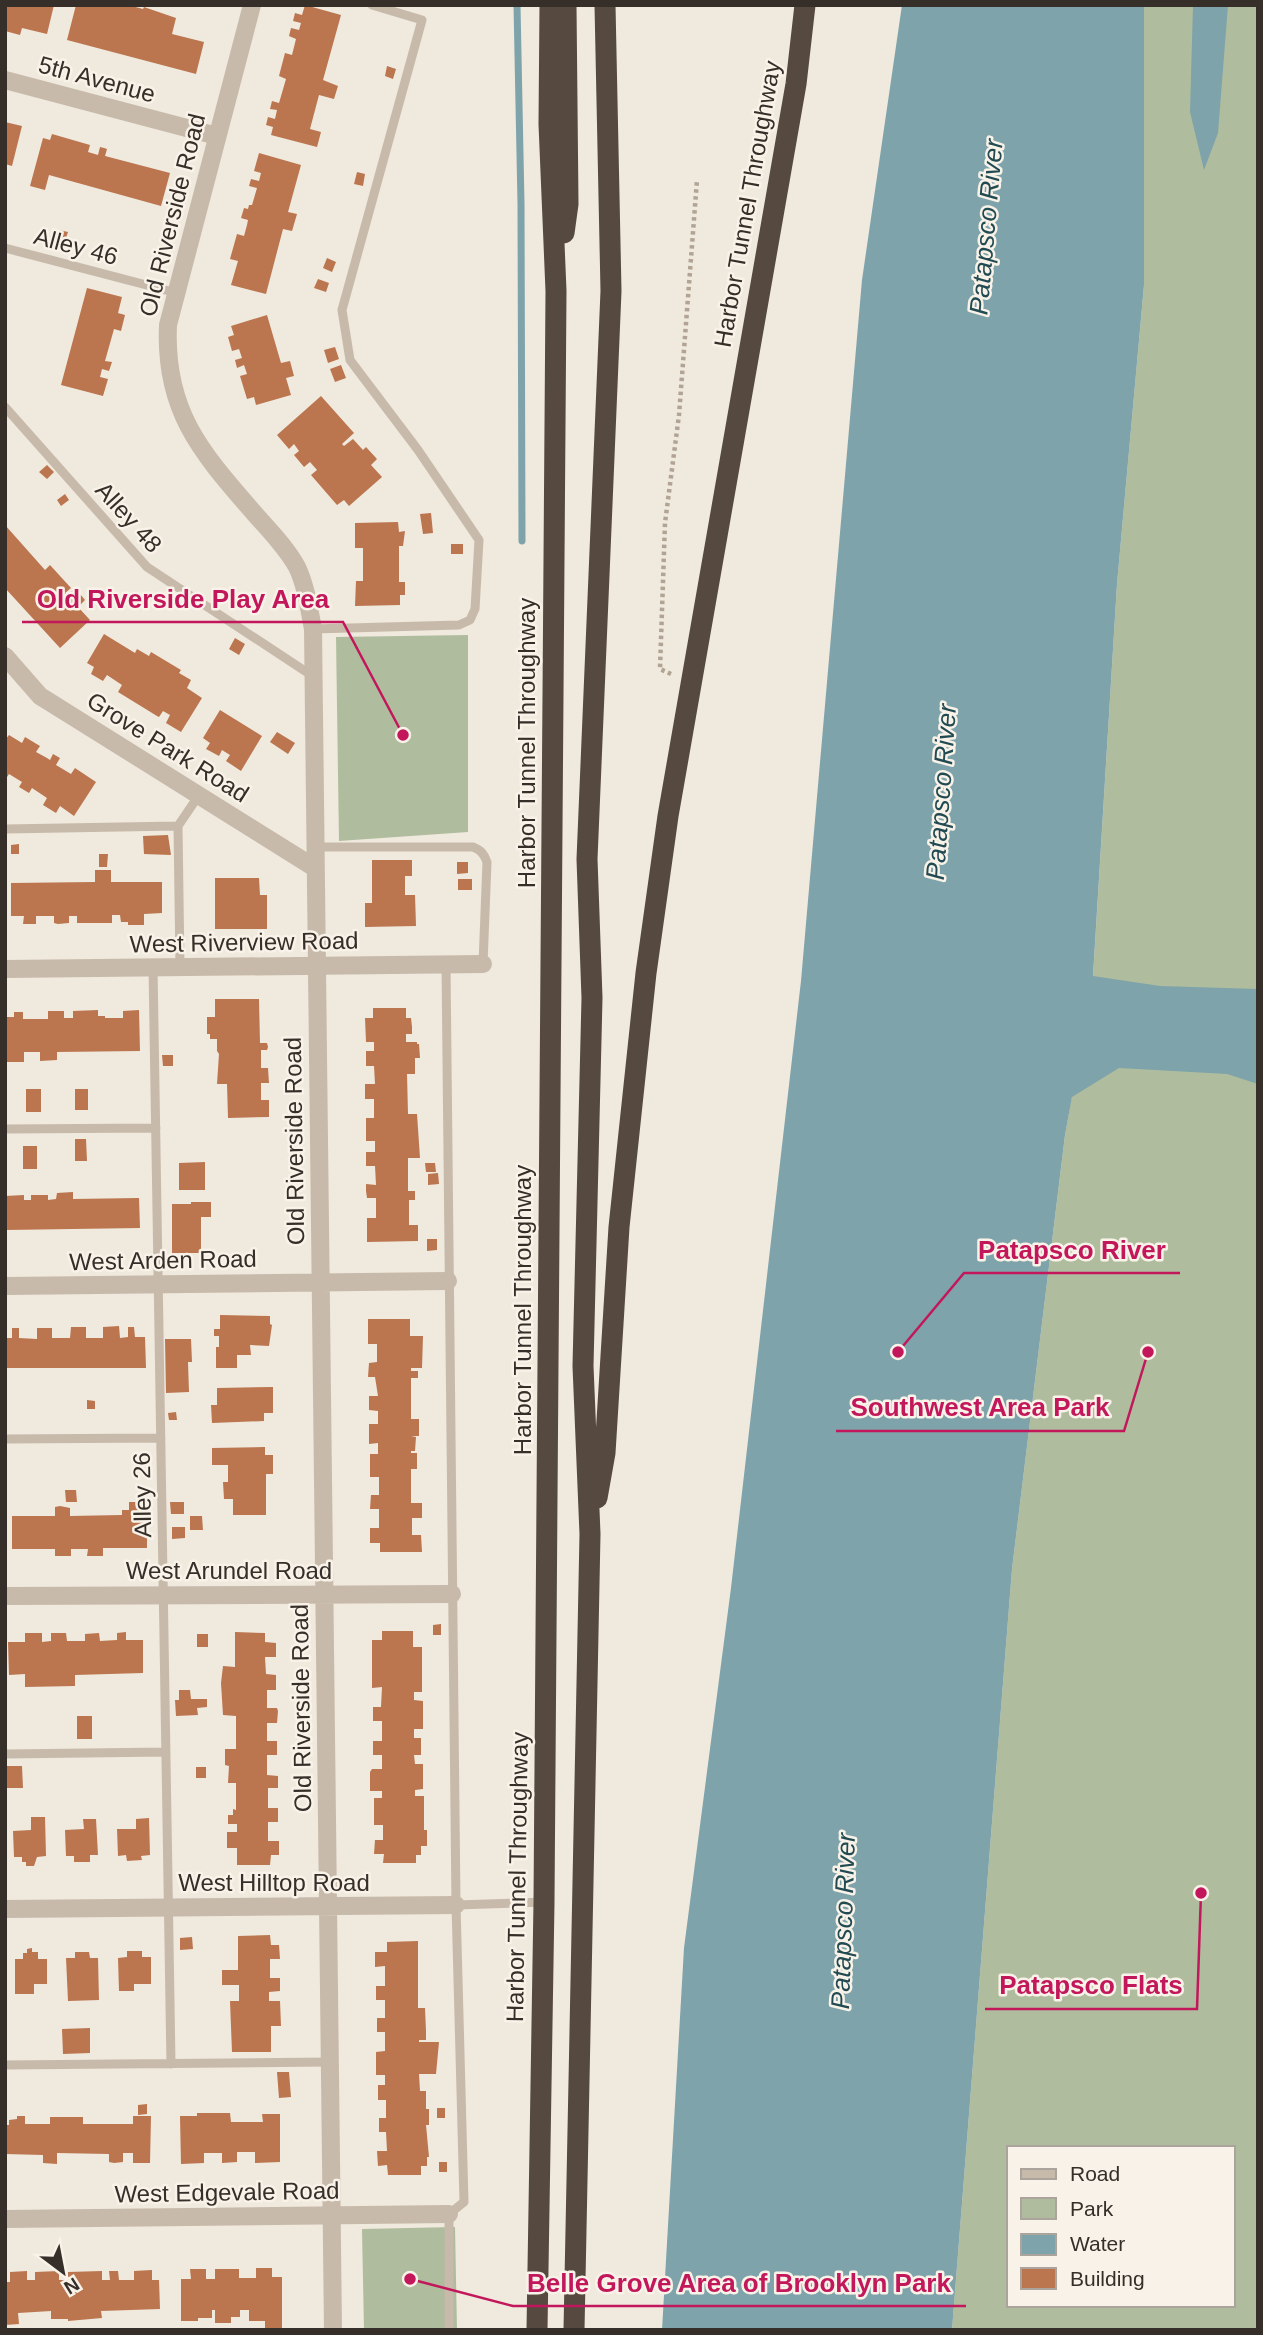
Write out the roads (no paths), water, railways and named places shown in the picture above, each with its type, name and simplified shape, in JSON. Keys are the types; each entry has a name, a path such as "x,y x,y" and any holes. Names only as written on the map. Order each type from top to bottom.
{"highway":[{"name":"Harbor Tunnel Throughway","path":"537,2330 544,1902 556,291 549,124 550,5"},
{"name":"Harbor Tunnel Throughway","path":"556,291 568,204 566,5"},
{"name":"Harbor Tunnel Throughway","path":"574,2330 590,1534 583,1366 592,998 587,859 611,291 605,5"},
{"name":"Harbor Tunnel Throughway","path":"590,1534 605,1453 619,1227 646,973 690,684 796,84 805,5"}],"street":[{"name":"Old Riverside Road","path":"252,5 168,325 167,352 175,391 187,427 208,459 286,550 301,579 313,629 333,2330"},
{"name":"5th Avenue","path":"5,80 217,136"},
{"name":"Grove Park Road","path":"5,656 40,696 315,868"},
{"name":"West Riverview Road","path":"5,969 483,964"},
{"name":"West Arden Road","path":"5,1286 448,1280"},
{"name":"West Arundel Road","path":"5,1596 452,1594"},
{"name":"West Hilltop Road","path":"5,1909 456,1905"},
{"name":"West Edgevale Road","path":"5,2219 449,2214"}],"lane":[{"path":"313,629 459,625 470,620 475,609 479,540 418,450 350,360 342,310 422,20 372,5"},
{"name":"Alley 46","path":"5,248 177,293"},
{"name":"Alley 48","path":"5,407 147,567 314,677"},
{"path":"180,967 178,826 199,795"},
{"path":"5,829 178,826"},
{"path":"315,847 473,847 484,853 483,964"},
{"path":"446,965 456,1905 464,2202 449,2214 449,2330"},
{"name":"Alley 26","path":"153,967 171,2064"},
{"path":"5,1129 156,1128"},
{"path":"5,1439 161,1438"},
{"path":"5,1754 166,1752"},
{"name":"West Hilltop Road","path":"456,1905 544,1902"},
{"path":"5,2066 330,2062"}],"water":[{"name":"Patapsco River","path":"902,5 1144,5 1144,285 1117,584 1093,976 1160,986 1258,989 1258,1084 1227,1074 1119,1068 1072,1097 1065,1135 1012,1569 952,2330 662,2330 684,1948 731,1588 801,981 862,280"},
{"path":"1193,5 1228,5 1218,133 1204,170 1190,112"}],"waterway":[{"path":"517,5 521,204 522,541"}],"place":[{"name":"Old Riverside Play Area","path":"403,735"},
{"name":"Patapsco River","path":"898,1352"},
{"name":"Southwest Area Park","path":"1148,1352"},
{"name":"Patapsco Flats","path":"1201,1893"},
{"name":"Belle Grove Area of Brooklyn Park","path":"410,2279"}]}
